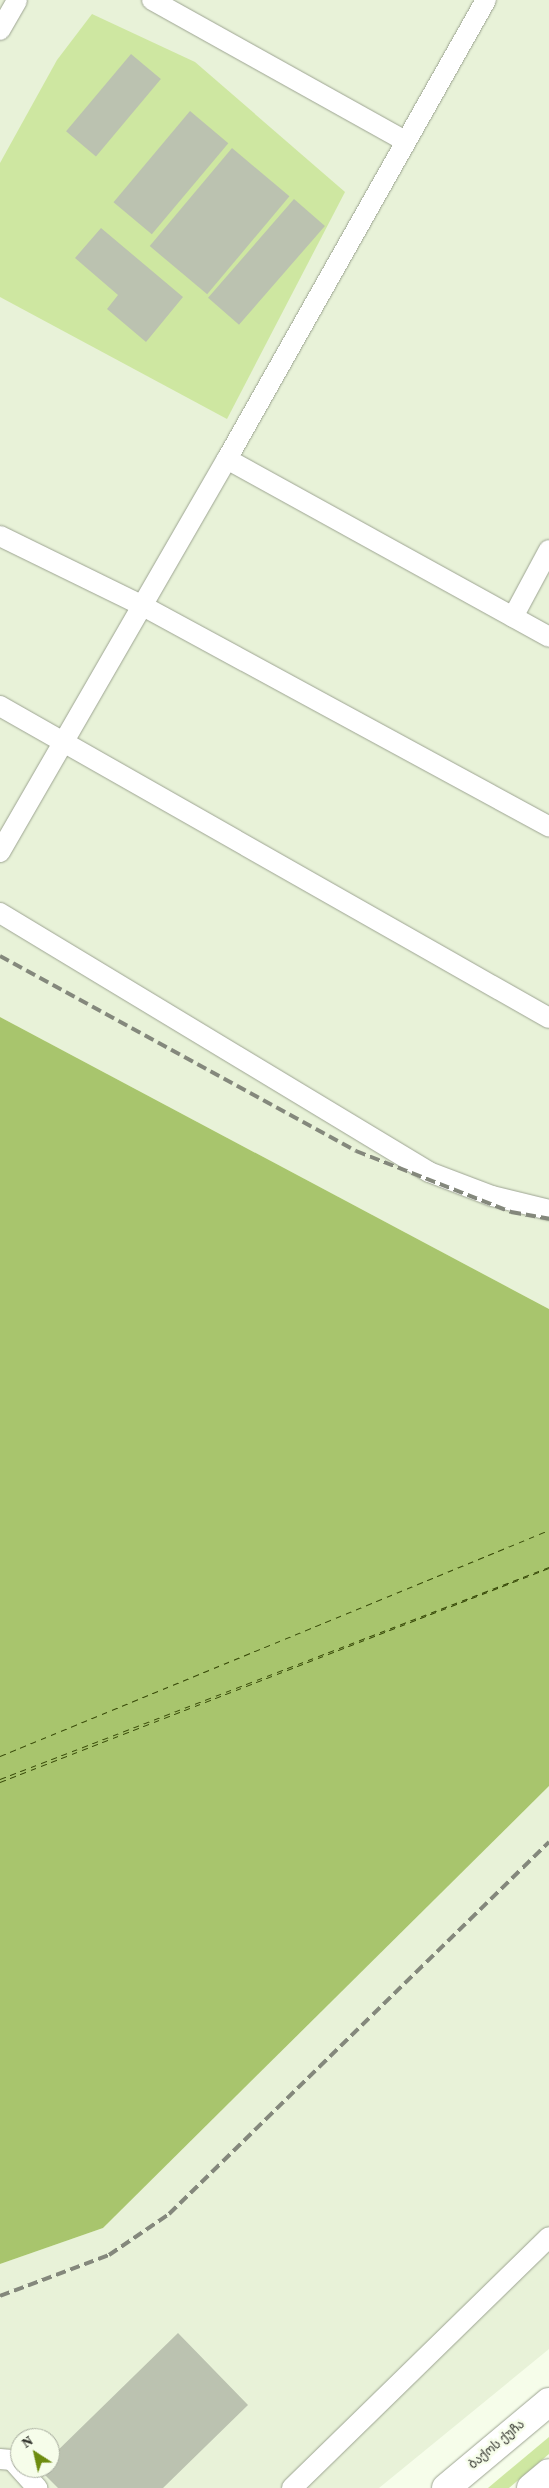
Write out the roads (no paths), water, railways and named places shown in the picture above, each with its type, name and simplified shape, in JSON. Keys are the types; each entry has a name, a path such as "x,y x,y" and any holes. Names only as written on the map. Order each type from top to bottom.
{"main road":[{"name":"ბაქოს ქუჩა","path":"446,2488 549,2402"},
{"path":"530,2488 549,2473"}],"lane":[{"path":"0,30 17,0"},
{"path":"152,0 405,141"},
{"path":"0,852 227,459 486,0"},
{"path":"227,459 549,637"},
{"path":"0,536 143,606 549,826"},
{"path":"513,617 549,550"},
{"path":"0,706 65,741 549,1018"},
{"path":"0,913 429,1172 492,1196 549,1210"},
{"path":"292,2488 549,2237"},
{"path":"0,2460 12,2460 37,2488"}],"railway":[{"path":"0,956 356,1151 511,1212 549,1219"},
{"path":"0,2296 109,2255 169,2214 549,1842"}]}
